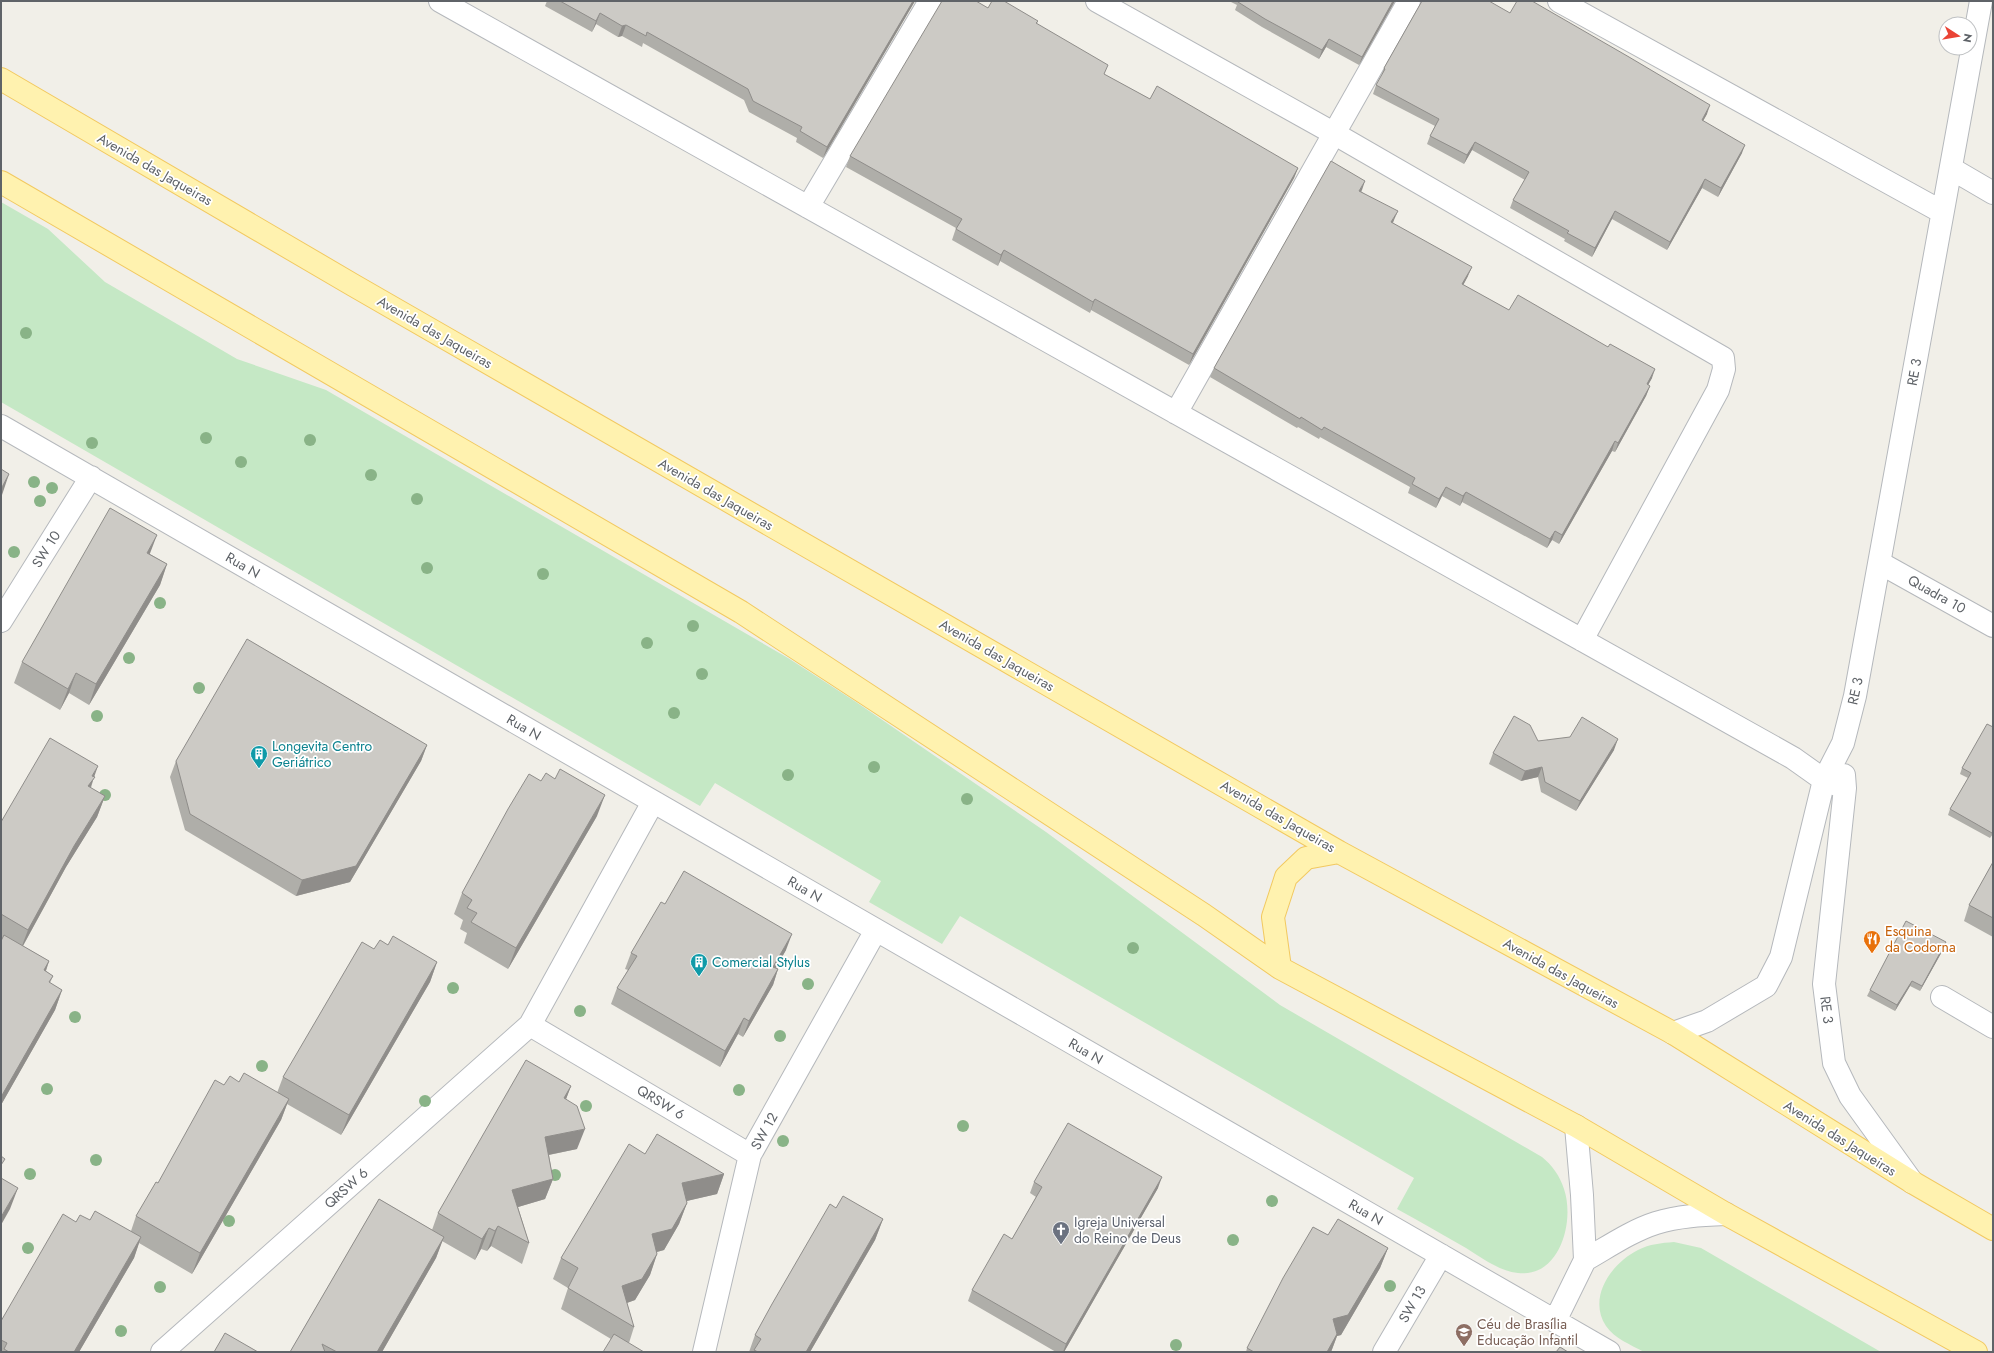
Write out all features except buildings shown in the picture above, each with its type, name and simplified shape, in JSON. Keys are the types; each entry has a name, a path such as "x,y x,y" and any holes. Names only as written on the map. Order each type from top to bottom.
{"main road":[{"name":"Avenida das Jaqueiras","path":"1,79 353,285 1339,852 1673,1034 1912,1182 1993,1229"},
{"path":"1,182 741,612 1197,911 1280,968 1576,1126 1726,1214 1976,1352"},
{"path":"1280,968 1273,917 1286,877 1306,858 1339,852"}],"street":[{"path":"440,1 1793,758 1824,780 1845,788"},
{"path":"808,207 930,1"},
{"path":"1097,1 1335,134 1723,358 1724,369 1718,390 1582,640"},
{"path":"1176,413 1409,1"},
{"path":"1559,1 1942,212"},
{"name":"RE 3","path":"1673,1034 1707,1021 1766,986 1782,957 1824,780 1843,743 1855,696 1942,212 1952,169 1981,1"},
{"path":"1952,169 1993,194"},
{"name":"Rua N","path":"1,426 1609,1352"},
{"name":"SW 10","path":"1,621 91,477"},
{"name":"Quadra 10","path":"1880,563 1993,626"},
{"name":"RE 3","path":"1843,743 1845,788 1824,984 1834,1062 1850,1096 1912,1182"},
{"name":"QRSW 6","path":"162,1352 530,1025 654,802"},
{"name":"SW 12","path":"704,1352 750,1155 876,930"},
{"path":"1942,997 1993,1027"},
{"name":"QRSW 6","path":"530,1025 750,1155"},
{"path":"1555,1321 1585,1260 1582,1195 1576,1126"},
{"path":"1585,1260 1636,1231 1656,1223 1690,1216 1726,1214"},
{"name":"SW 13","path":"1384,1352 1441,1255"}],"green space":[{"path":"1,202 48,229 105,282 237,359 326,390 788,658 856,702 1046,832 1280,1005 1542,1157 1558,1175 1564,1189 1567,1202 1565,1231 1561,1245 1554,1257 1544,1266 1532,1272 1511,1272 1491,1264 1397,1209 1414,1178 960,916 942,944 869,902 881,881 715,783 700,806 1,402"},
{"path":"1674,1242 1701,1248 1881,1352 1644,1352 1628,1344 1609,1330 1601,1315 1599,1304 1605,1282 1619,1263 1638,1250 1660,1243"}],"place":[{"name":"Longevita Centro Geriátrico","path":"259,769"},
{"name":"Esquina da Codorna","path":"1872,954"},
{"name":"Comercial Stylus","path":"699,977"},
{"name":"Igreja Universal do Reino de Deus","path":"1061,1245"},
{"name":"Céu de Brasília Educação Infantil","path":"1464,1347"}]}
